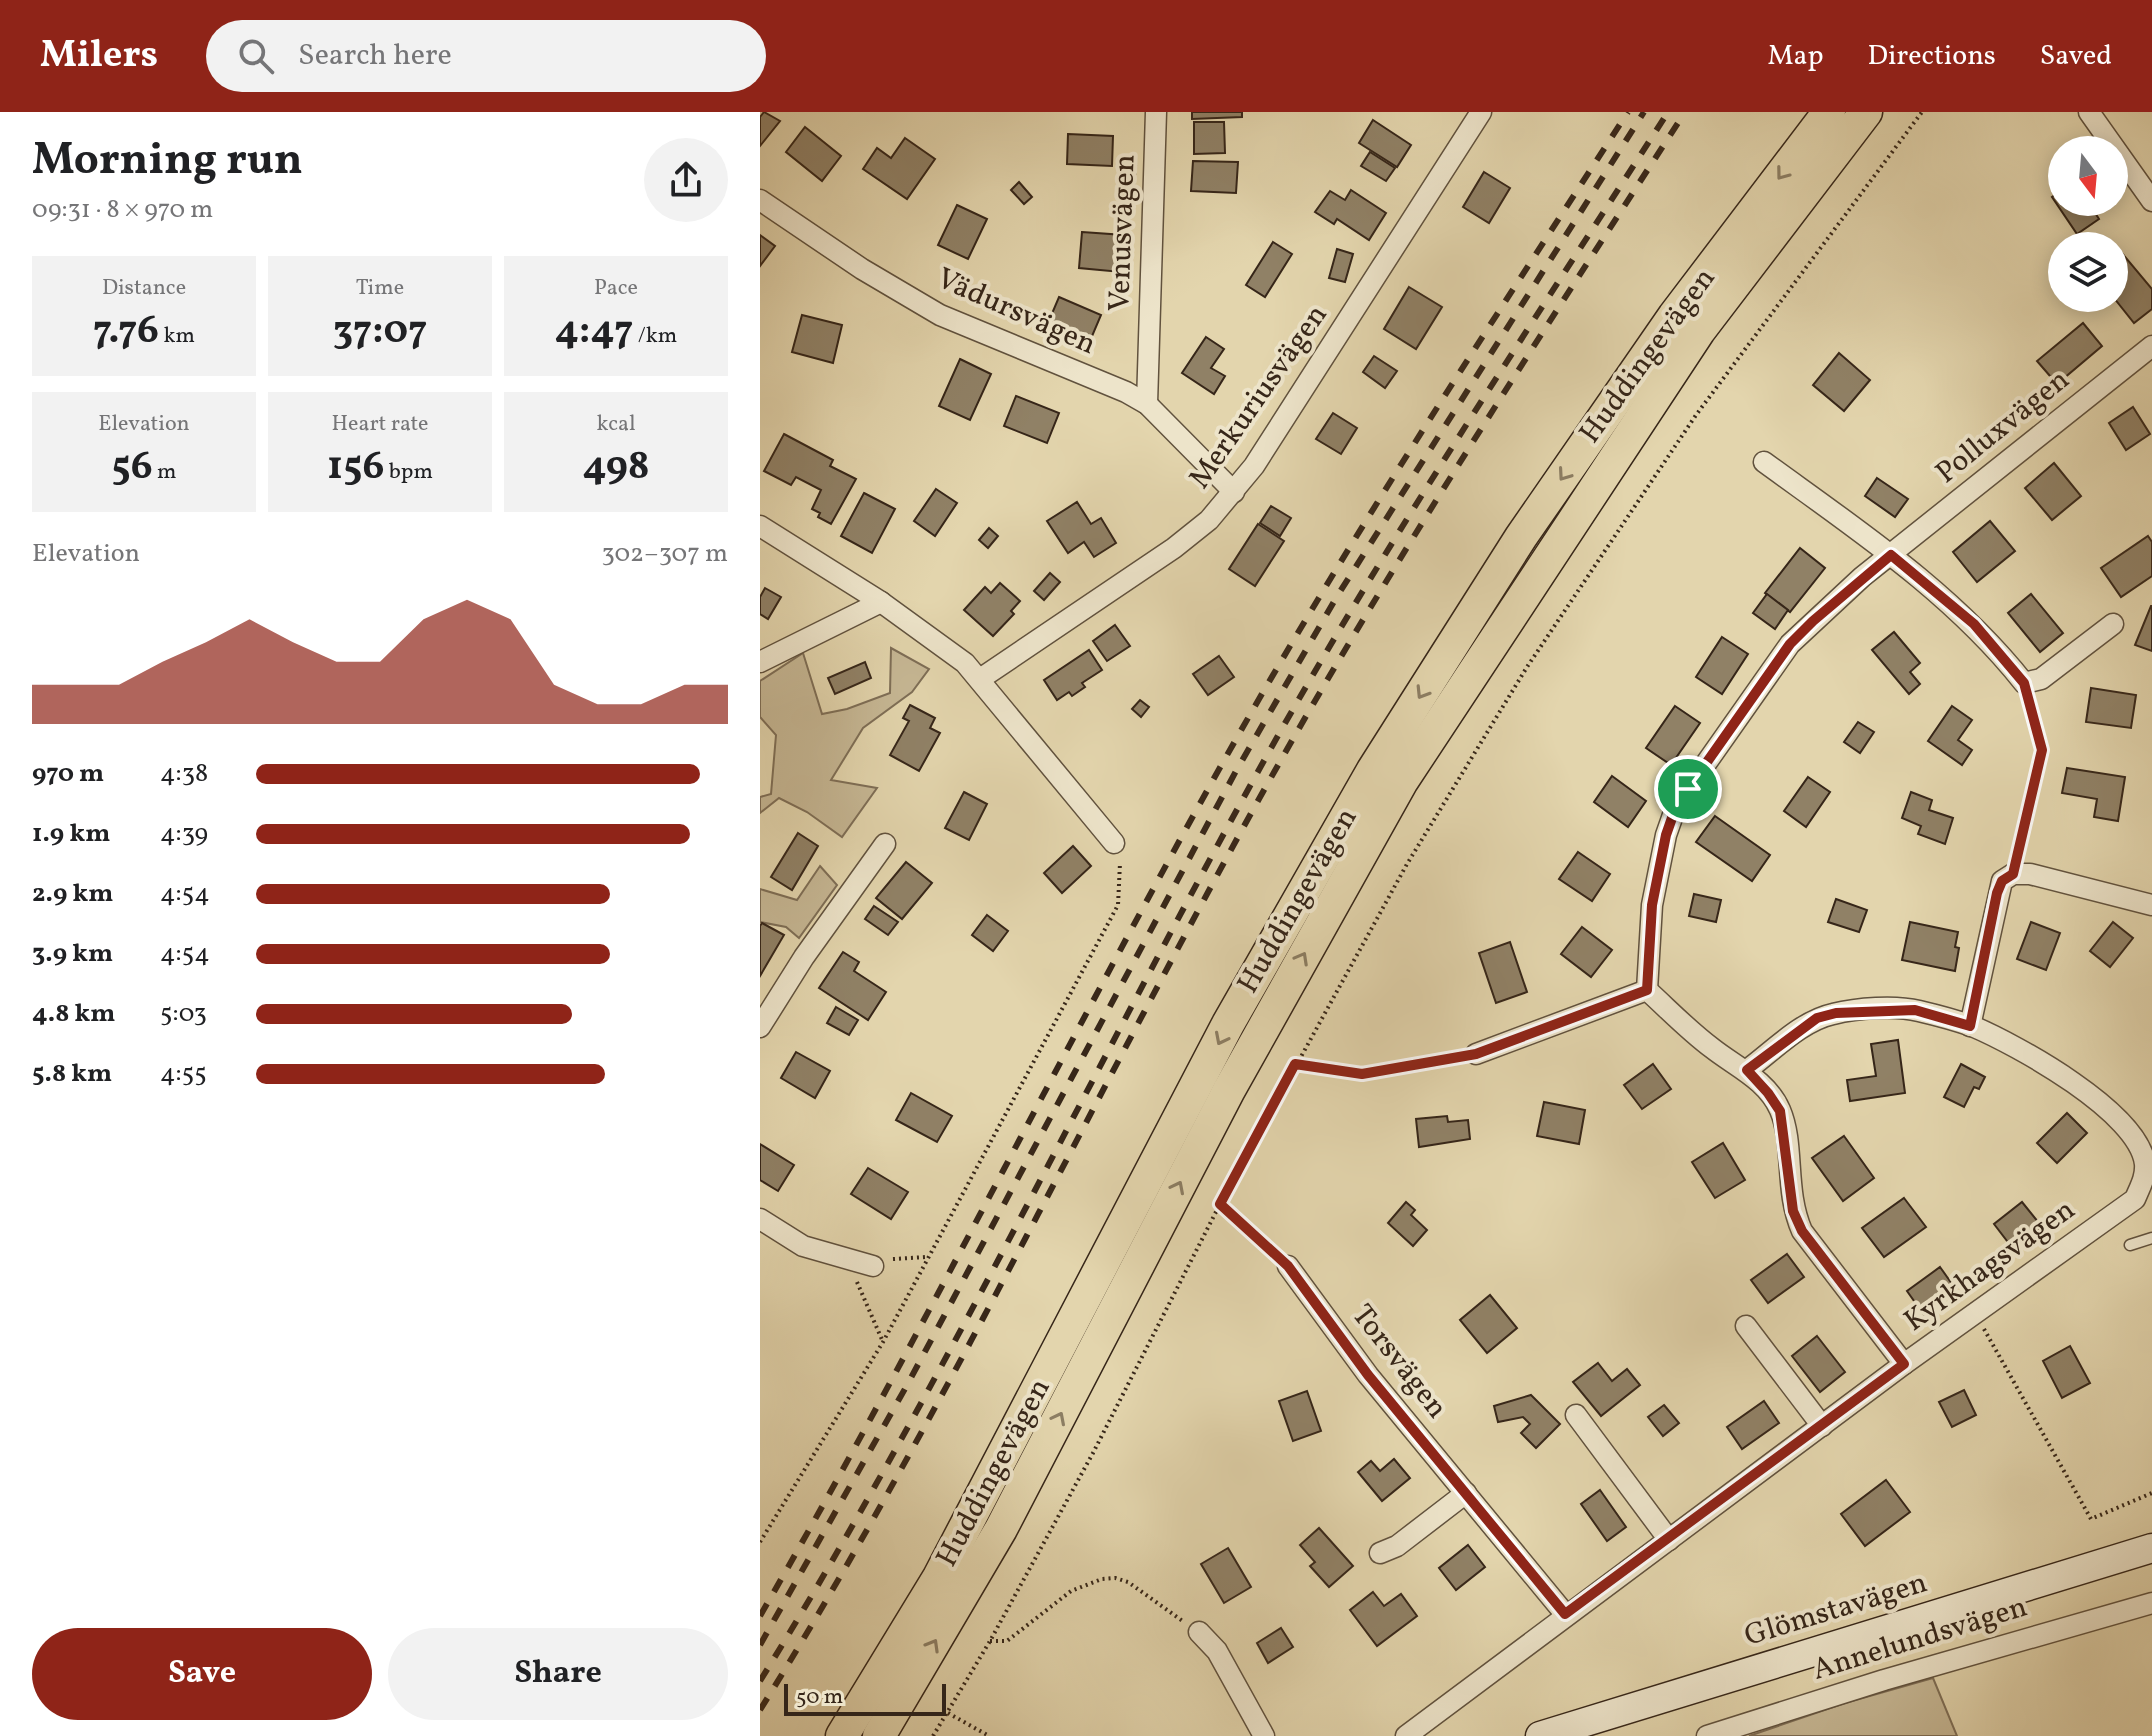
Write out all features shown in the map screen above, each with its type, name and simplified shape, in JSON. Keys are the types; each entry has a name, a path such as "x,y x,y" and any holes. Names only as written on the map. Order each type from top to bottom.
{"main road":[{"name":"Huddingevägen","path":"842,1736 939,1577 1228,1024 1373,770 1548,498 1674,316 1829,112"},
{"name":"Huddingevägen","path":"879,1736 1001,1529 1229,1090 1402,781 1699,331 1866,112"},
{"name":"Glömstavägen","path":"1540,1736 2152,1548"}],"street":[{"name":"Venusvägen","path":"1147,404 1156,112"},
{"name":"Merkuriusvägen","path":"980,679 1174,548 1209,520 1234,492 1254,466 1481,112"},
{"path":"2089,112 2152,201"},
{"name":"Vädursvägen","path":"760,200 862,269 940,315 1126,392 1147,404 1234,492"},
{"name":"Polluxvägen","path":"1647,990 1652,905 1673,815 1790,644 1891,555 2152,346"},
{"path":"1764,462 1891,555 1974,624 2024,683 2041,679 2113,624"},
{"path":"760,526 881,602 965,663 1114,843"},
{"path":"760,662 881,602"},
{"path":"760,1027 804,957 885,844"},
{"path":"1747,1070 1817,1018 1836,1013 1915,1010 1970,1026 1997,893 2002,881 2013,874 2030,874 2152,905"},
{"path":"1476,1054 1647,990 1712,1048 1747,1070 1768,1093 1780,1111 1793,1211 1802,1231 1904,1364"},
{"name":"Kyrkhagsvägen","path":"1406,1736 1565,1614 1904,1364 2135,1199 2145,1175 2143,1155 2137,1141 2091,1097 2033,1057 1970,1026"},
{"path":"760,1219 803,1246 873,1266"},
{"name":"Torsvägen","path":"1288,1266 1368,1375 1565,1614"},
{"path":"1746,1326 1822,1426"},
{"path":"1576,1415 1669,1540"},
{"path":"1380,1553 1397,1546 1466,1493"},
{"name":"Annelundsvägen","path":"1707,1736 1884,1680 2152,1603"},
{"path":"1199,1632 1217,1651 1264,1736"}],"lane":[{"path":"2130,1245 2152,1238"}],"path":[{"path":"933,1736 990,1641 1093,1453 1220,1204 1407,864 1536,654 1696,415 1922,112"},
{"path":"2013,874 2042,750 2024,683"},
{"path":"760,1542 883,1342 1118,905 1121,866 1114,843"},
{"path":"1295,1064 1362,1074 1476,1054"},
{"path":"1220,1204 1288,1266"},
{"path":"873,1266 878,1260 926,1257"},
{"path":"846,1258 883,1342"},
{"path":"1975,1313 2091,1519 2152,1493"},
{"path":"990,1641 1007,1641 1087,1582 1115,1578 1128,1582 1199,1632"},
{"path":"948,1713 989,1736"}],"shaded area":[{"path":"891,648 929,669 912,692 863,728 831,780 877,788 842,837 807,812 779,798 760,813 760,797 771,794 776,735 760,717 760,681 803,653 822,714 847,709 890,693"},
{"path":"820,866 837,885 799,938 786,927 760,922 760,889 797,900"},
{"path":"1933,1678 1957,1736 1749,1736 1845,1703"}],"building":[{"path":"764,112 780,121 760,146 760,117"},
{"path":"1192,112 1242,112 1242,117 1192,119"},
{"path":"1373,120 1411,145 1397,167 1359,143"},
{"path":"1194,122 1224,122 1225,153 1194,154"},
{"path":"805,127 841,156 822,181 786,152"},
{"path":"1068,134 1113,136 1112,166 1067,164"},
{"path":"905,138 935,159 907,199 863,169 877,148 891,158"},
{"path":"1370,152 1395,168 1386,181 1361,166"},
{"path":"1193,161 1238,162 1236,193 1191,191"},
{"path":"1122,165 1136,166 1134,186 1120,185"},
{"path":"1484,172 1510,188 1489,223 1463,207"},
{"path":"1019,182 1032,197 1024,204 1011,190"},
{"path":"1351,190 1386,213 1369,240 1337,219 1334,224 1315,212 1330,191 1345,200"},
{"path":"957,205 987,219 968,259 938,245"},
{"path":"2065,216 2097,216 2099,219 2076,232"},
{"path":"1082,232 1124,235 1121,272 1079,268"},
{"path":"760,235 775,246 760,266"},
{"path":"1273,242 1292,254 1265,297 1246,285"},
{"path":"1337,249 1353,254 1345,282 1329,278"},
{"path":"2128,260 2152,289 2152,309 2134,323 2125,312 2128,312"},
{"path":"1409,287 1442,307 1416,349 1384,329"},
{"path":"1059,297 1101,315 1087,348 1045,330"},
{"path":"802,315 842,325 833,363 792,352"},
{"path":"2083,323 2102,346 2057,384 2037,361"},
{"path":"1206,337 1224,349 1211,368 1225,376 1214,394 1182,373"},
{"path":"1839,353 1870,380 1844,411 1813,385"},
{"path":"1374,356 1397,371 1385,388 1363,372"},
{"path":"960,359 991,374 970,420 939,406"},
{"path":"1016,396 1059,413 1047,443 1004,426"},
{"path":"2133,407 2150,434 2126,450 2109,423"},
{"path":"1333,413 1357,428 1341,454 1316,439"},
{"path":"784,434 833,460 830,466 856,479 831,524 818,517 820,513 812,509 821,490 796,477 791,485 764,471"},
{"path":"2054,463 2081,496 2052,520 2025,488"},
{"path":"1877,478 1908,499 1895,517 1865,496"},
{"path":"936,489 957,503 935,536 914,521"},
{"path":"864,493 895,509 872,553 841,536"},
{"path":"1077,502 1091,524 1101,518 1116,543 1094,557 1084,542 1068,553 1047,521"},
{"path":"1271,506 1291,518 1280,536 1260,523"},
{"path":"1990,521 2015,551 1977,582 1953,552"},
{"path":"1258,524 1284,541 1255,586 1229,569"},
{"path":"989,528 998,536 988,548 979,540"},
{"path":"2148,536 2152,542 2152,576 2121,597 2101,568"},
{"path":"1800,548 1825,568 1790,612 1765,593"},
{"path":"1050,573 1060,582 1044,600 1034,591"},
{"path":"1000,583 1020,601 1011,611 1014,614 993,636 964,610 985,587 991,593"},
{"path":"765,588 781,597 768,619 760,614 760,597"},
{"path":"1767,594 1788,610 1775,629 1753,613"},
{"path":"2031,594 2063,633 2040,652 2008,613"},
{"path":"2152,606 2152,651 2135,645"},
{"path":"1115,625 1130,646 1107,661 1093,641"},
{"path":"1894,632 1920,663 1910,672 1920,684 1909,694 1872,650"},
{"path":"1722,637 1748,654 1722,694 1696,677"},
{"path":"1089,650 1102,670 1082,683 1085,687 1072,696 1069,692 1057,700 1044,680"},
{"path":"1219,656 1234,677 1208,695 1193,674"},
{"path":"865,662 871,678 835,694 828,678"},
{"path":"2091,688 2136,695 2131,728 2086,722"},
{"path":"1140,700 1149,707 1141,717 1132,709"},
{"path":"910,705 935,718 930,728 940,733 919,771 890,755 909,721 903,718"},
{"path":"1675,706 1700,723 1671,765 1646,748"},
{"path":"1952,706 1972,720 1958,740 1972,750 1962,765 1928,741"},
{"path":"1858,722 1874,732 1860,753 1844,742"},
{"path":"2067,768 2125,777 2118,821 2094,817 2097,799 2062,793"},
{"path":"1612,776 1646,801 1628,827 1594,802"},
{"path":"1808,777 1830,792 1806,827 1784,811"},
{"path":"964,792 987,804 969,840 945,828"},
{"path":"1911,792 1932,800 1929,810 1953,818 1945,844 1918,834 1921,826 1902,818"},
{"path":"1715,816 1770,855 1752,881 1696,842"},
{"path":"798,833 818,846 792,890 771,877"},
{"path":"1073,846 1091,866 1062,893 1044,873"},
{"path":"1578,852 1610,874 1592,901 1559,879"},
{"path":"906,862 932,883 902,919 876,898"},
{"path":"1694,894 1721,900 1716,922 1689,916"},
{"path":"1836,899 1867,910 1859,932 1828,922"},
{"path":"874,906 898,922 888,935 865,919"},
{"path":"987,915 1008,931 993,951 972,935"},
{"path":"1910,922 1958,932 1955,971 1902,960"},
{"path":"2031,922 2060,933 2046,970 2017,959"},
{"path":"2113,922 2133,938 2110,967 2090,951"},
{"path":"762,923 784,935 760,976 760,926"},
{"path":"1582,927 1612,950 1591,977 1561,954"},
{"path":"1510,942 1527,992 1496,1003 1479,953"},
{"path":"843,952 859,962 854,971 886,992 868,1020 819,988"},
{"path":"836,1007 858,1020 849,1035 827,1023"},
{"path":"1898,1040 1905,1093 1850,1101 1847,1080 1876,1076 1871,1044"},
{"path":"796,1052 830,1071 815,1098 781,1078"},
{"path":"1653,1064 1671,1089 1642,1109 1624,1085"},
{"path":"1961,1064 1985,1077 1979,1089 1974,1087 1964,1107 1944,1097"},
{"path":"911,1093 952,1116 937,1142 896,1120"},
{"path":"1544,1102 1585,1110 1579,1144 1537,1136"},
{"path":"2067,1113 2087,1133 2057,1163 2037,1143"},
{"path":"1447,1116 1448,1122 1468,1120 1470,1139 1419,1147 1416,1119"},
{"path":"1844,1136 1874,1178 1843,1201 1812,1158"},
{"path":"1723,1143 1745,1180 1715,1198 1692,1162"},
{"path":"760,1144 794,1165 778,1191 760,1180"},
{"path":"868,1168 908,1192 891,1219 851,1194"},
{"path":"1904,1198 1926,1227 1884,1257 1862,1228"},
{"path":"1406,1202 1415,1210 1411,1215 1427,1230 1413,1246 1388,1223"},
{"path":"2022,1202 2043,1228 2014,1250 1994,1224"},
{"path":"1787,1254 1804,1277 1768,1303 1751,1280"},
{"path":"1940,1267 1957,1291 1924,1315 1907,1291"},
{"path":"1490,1295 1517,1328 1487,1353 1460,1320"},
{"path":"1817,1336 1845,1372 1820,1392 1792,1356"},
{"path":"2070,1346 2090,1383 2062,1398 2043,1361"},
{"path":"1598,1363 1612,1381 1627,1369 1640,1385 1601,1416 1573,1382"},
{"path":"1964,1390 1976,1415 1952,1427 1939,1402"},
{"path":"1307,1391 1321,1431 1293,1441 1279,1401"},
{"path":"1531,1395 1560,1424 1536,1448 1521,1433 1530,1424 1523,1417 1498,1422 1494,1406"},
{"path":"1764,1401 1779,1423 1742,1449 1727,1427"},
{"path":"1664,1405 1679,1423 1663,1436 1648,1417"},
{"path":"1394,1459 1410,1478 1382,1501 1358,1472 1371,1461 1380,1471"},
{"path":"1886,1480 1910,1512 1865,1546 1841,1514"},
{"path":"1600,1490 1626,1527 1607,1541 1581,1504"},
{"path":"1319,1528 1353,1566 1329,1587 1310,1566 1315,1562 1300,1545"},
{"path":"1468,1545 1485,1567 1456,1590 1439,1568"},
{"path":"1228,1548 1251,1587 1224,1603 1201,1564"},
{"path":"1373,1592 1384,1606 1401,1594 1417,1616 1377,1646 1350,1610"},
{"path":"1281,1628 1293,1647 1268,1663 1257,1643"}],"railway":[{"path":"760,1616 820,1511 1222,764 1319,598 1420,435 1628,112"},
{"path":"760,1645 906,1387 1236,771 1336,598 1644,112"},
{"path":"760,1681 889,1461 1189,898 1299,700 1453,445 1668,112"},
{"path":"760,1710 893,1484 1201,905 1314,703 1469,448 1685,112"}],"route":[{"path":"1891,555 1974,624 2024,683 2042,750 2013,874 2002,881 1997,893 1970,1026 1915,1010 1836,1013 1817,1018 1747,1070 1780,1111 1793,1211 1802,1231 1904,1364 1565,1614 1368,1375 1288,1266 1220,1204 1295,1064 1362,1074 1476,1054 1647,990 1652,905 1666,835 1688,789 1790,644 1862,577 1891,555"}]}
